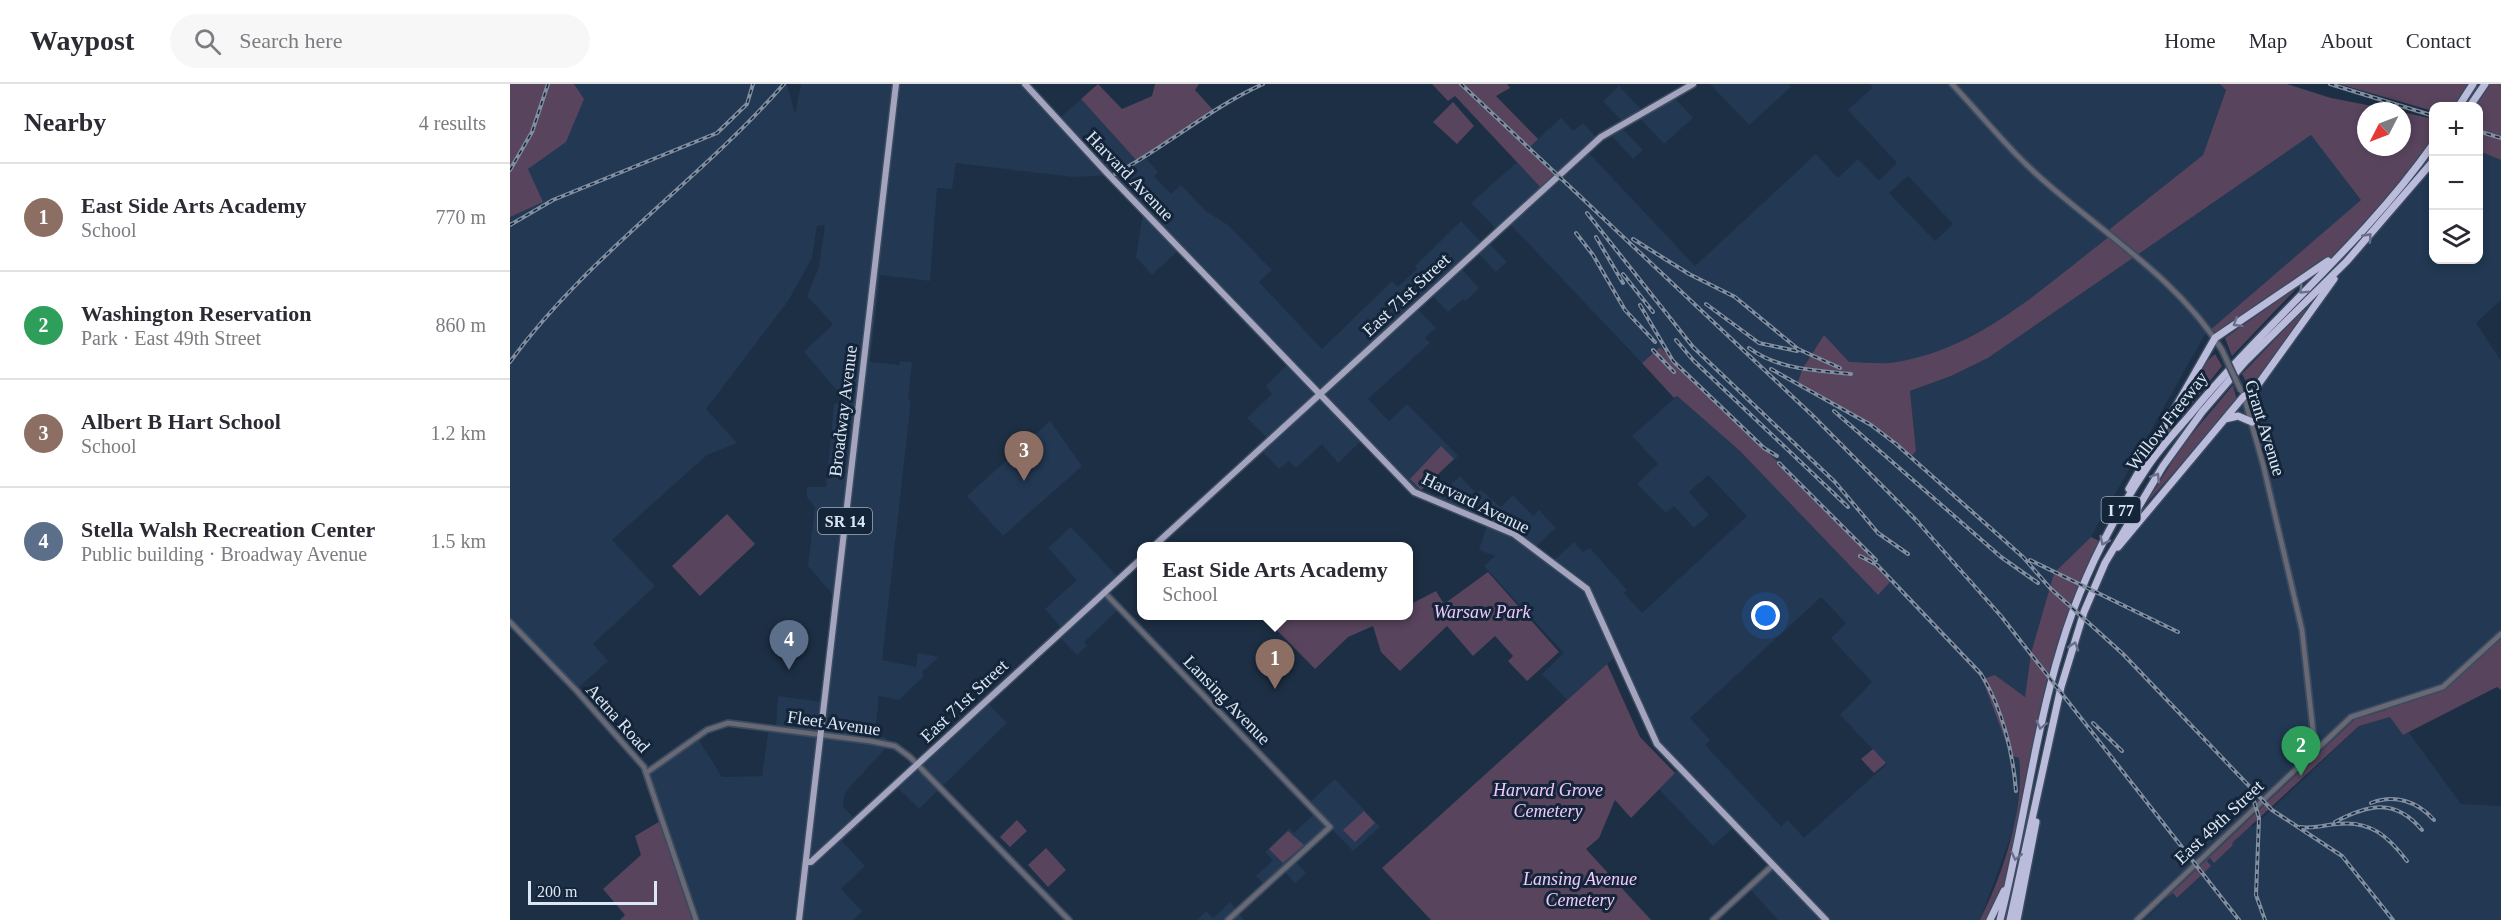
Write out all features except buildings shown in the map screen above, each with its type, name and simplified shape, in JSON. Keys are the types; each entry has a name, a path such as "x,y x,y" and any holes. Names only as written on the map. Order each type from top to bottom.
{"highway":[{"path":"2462,102 2474,84"},
{"path":"2473,102 2485,84"},
{"name":"Willow Freeway","path":"2000,920 2012,875 2038,739 2061,646 2076,603 2115,518 2149,464 2208,392 2266,328 2377,214 2429,148"},
{"name":"Willow Freeway","path":"2010,920 2061,687 2084,612 2105,563 2181,437 2245,362 2347,261 2429,166"},
{"path":"2115,518 2140,466 2214,338 2266,305 2344,249"},
{"path":"2105,563 2225,419 2242,393 2252,393 2347,261"},
{"path":"2225,419 2238,416 2252,422"},
{"path":"2017,920 2031,855 2039,790"},
{"path":"1990,920 2012,875"}],"main road":[{"name":"Broadway Avenue","path":"799,920 896,84"},
{"name":"Harvard Avenue","path":"1025,84 1101,167 1414,492 1514,534 1587,589 1657,744 1826,920"},
{"name":"East 71st Street","path":"1158,542 1601,137 1693,84"},
{"name":"East 71st Street","path":"806,862 811,862 1137,562"}],"street":[{"name":"Grant Avenue","path":"1952,84 2048,185 2166,284 2222,350 2242,393 2252,422 2302,630 2315,749"},
{"name":"Lansing Avenue","path":"1104,592 1330,827 1228,920"},
{"name":"Aetna Road","path":"510,622 576,690 646,773 696,920"},
{"name":"East 49th Street","path":"2137,920 2315,749 2356,714 2443,687 2501,634"},
{"name":"Fleet Avenue","path":"646,773 702,733 720,724 820,733 895,746 918,764 1069,920"},
{"path":"1713,920 1773,865"}],"shaded area":[{"path":"510,84 787,84 795,114 801,84 1025,84 1058,120 1081,99 1138,161 1146,158 1158,172 1154,176 1171,194 1181,185 1206,211 1228,225 1272,270 1259,282 1322,349 1392,281 1398,287 1417,269 1415,266 1461,221 1483,244 1487,241 1507,262 1496,272 1476,251 1459,266 1479,288 1466,301 1463,299 1448,312 1430,293 1415,307 1436,328 1425,338 1430,343 1368,399 1389,421 1407,404 1458,456 1418,494 1363,439 1338,463 1322,444 1296,468 1289,461 1279,469 1260,449 1269,440 1247,418 1272,394 1266,386 1290,362 1180,249 1152,275 1136,257 1143,215 1110,175 1073,177 956,163 952,189 937,188 930,281 880,275 870,362 899,365 900,361 912,362 908,399 911,400 882,660 916,667 918,653 939,657 922,672 924,676 899,700 879,696 875,735 887,738 884,750 847,790 844,797 843,806 860,825 842,841 865,866 841,889 862,911 853,920 696,920 646,773 697,737 722,777 762,776 769,727 776,728 778,696 823,702 835,597 808,566 815,507 807,497 807,487 826,487 834,404 845,400 804,352 833,324 807,296 819,267 825,225 817,226 812,258 788,301 706,409 737,443 707,455 612,540 655,586 593,644 608,661 576,690 510,622"},
{"path":"1710,84 1788,84 1791,87 1749,125"},
{"path":"1870,84 2220,84 2226,89 2203,155 2106,232 2118,243 1970,352 1797,384 1871,425 1911,457 1916,451 1910,391 1951,376 1988,358 2311,135 2362,200 2204,336 2091,537 2054,573 2031,653 2025,698 1995,675 1982,679 1997,718 2019,757 2021,774 2015,825 1980,920 1778,920 1748,887 1772,865 1735,826 1713,846 1658,788 1680,768 1657,744 1617,655 1567,700 1542,674 1564,653 1484,566 1495,556 1479,550 1488,523 1433,501 1460,476 1477,494 1481,490 1501,507 1513,495 1533,516 1539,510 1556,528 1534,548 1552,562 1574,542 1583,552 1590,548 1627,590 1624,593 1642,613 1747,516 1708,475 1689,492 1709,515 1694,528 1674,506 1666,513 1637,484 1658,464 1632,436 1677,396 1740,451 1877,594 1892,581 1779,463 1660,347 1642,363 1508,222 1498,231 1471,203 1517,162 1543,190 1559,174 1528,148 1561,118 1573,131 1583,123 1598,139 1587,151 1695,266 1816,154 1838,178 1858,159 1879,181 1897,163 1848,110 1873,87","holes":["1908,176 1953,224 1935,241 1889,193","1821,597 1846,623 1831,638 1872,682 1840,715 1887,764 1804,838 1788,820 1781,826 1705,745 1710,740 1690,718"]},
{"path":"1619,86 1644,112 1672,95 1693,118 1664,144 1638,116 1624,123 1603,101"},
{"path":"1619,125 1643,150 1633,159 1608,132"},
{"path":"2483,153 2501,160 2501,300 2476,323 2501,361 2501,634 2443,687 2357,714 2137,920 2017,920 2031,855 2039,790 2063,681 2105,563 2169,484 2252,393 2347,261 2429,165 2429,264 2483,264"},
{"path":"1050,421 1082,466 1003,536 967,496"},
{"path":"1071,527 1119,578 1104,592 1120,608 1084,642 1087,646 1077,655 1057,635 1063,630 1045,609 1077,580 1048,548"},
{"path":"986,701 1007,723 919,809 895,785"},
{"path":"2396,715 2461,804 2501,806 2501,920 2144,920 2173,893 2178,898 2196,880 2207,861 2233,845 2231,843 2250,825 2253,827 2360,725"},
{"path":"1335,779 1380,827 1353,851 1330,827 1294,860 1306,873 1295,883 1283,870 1266,886 1256,876 1273,860 1265,852 1290,828 1294,833 1315,813 1308,804"},
{"path":"1230,902 1244,920 1197,920 1206,911 1213,918"}],"green space":[{"path":"510,84 574,84 584,99 566,142 528,169 543,202 510,217"},
{"path":"1098,84 1122,109 1152,96 1155,84 1199,84 1195,90 1214,111 1138,162 1081,99"},
{"path":"1432,84 1507,84 1510,88 1496,96 1538,139 1529,148 1558,176 1543,190 1455,96 1448,101"},
{"path":"2220,84 2287,84 2331,98 2357,103 2357,156 2411,156 2411,114 2429,118 2429,148 2344,249 2215,338 2209,331 2361,200 2311,135 1988,358 1951,376 1910,391 1916,451 1911,457 1871,425 1797,384 1803,368 1824,335 1849,362 1890,363 1922,356 1952,345 2008,314 2110,236 2106,232 2203,155 2226,90"},
{"path":"2339,84 2473,84 2462,102 2429,102 2429,110 2411,105 2411,102 2402,102"},
{"path":"2485,84 2501,84 2501,160 2483,153 2483,102 2473,102"},
{"path":"1453,102 1474,126 1457,144 1433,122"},
{"path":"2295,290 2232,356 2225,338"},
{"path":"2304,309 2306,311 2257,380 2249,387 2242,374"},
{"path":"1660,347 1779,463 1892,580 1878,595 1740,451 1677,396 1674,398 1642,363"},
{"path":"2215,354 2222,366 2159,445 2157,444 2204,364"},
{"path":"2233,385 2237,401 2145,505 2182,446"},
{"path":"1441,446 1454,459 1421,490 1410,479"},
{"path":"727,514 755,544 700,596 672,566"},
{"path":"2091,537 2103,543 2061,646 2011,875 1990,920 1980,920 1997,882 2010,841 2019,798 2020,778 2019,758 2011,755 1982,679 1995,675 2025,697 2031,653 2054,573"},
{"name":"Warsaw Park","path":"1488,572 1559,652 1527,681 1508,661 1513,656 1495,636 1473,656 1447,626 1400,671 1381,652 1373,626 1348,637 1315,669 1267,620 1413,620 1413,603 1436,591 1444,604"},
{"path":"2501,634 2501,690 2497,687 2403,735 2390,717 2359,726 2232,843 2233,845 2214,863 2210,858 2207,861 2211,866 2177,898 2173,893 2163,901 2355,719 2386,710 2385,706 2443,687"},
{"name":"Harvard Grove Cemetery","path":"1607,664 1640,737 1675,773 1631,818 1615,800 1599,838 1586,849 1651,920 1431,920 1382,868"},
{"path":"1873,749 1886,763 1874,773 1861,759"},
{"path":"1364,811 1375,823 1355,842 1343,830"},
{"path":"662,820 696,920 620,920 625,915 603,889 641,855 635,836"},
{"path":"1017,820 1027,831 1010,847 1000,837"},
{"path":"1288,831 1304,845 1283,863 1269,849"},
{"path":"1046,848 1066,870 1048,887 1028,865"}],"railway":[{"path":"510,170 532,132 548,84"},
{"path":"510,225 553,200 717,133 747,104 753,84"},
{"path":"510,362 573,288 716,154 784,84"},
{"path":"1115,174 1225,104 1263,84"},
{"path":"1461,84 1812,415 1916,520 2001,616 2239,920"},
{"path":"2330,84 2429,114"},
{"path":"2483,133 2501,138"},
{"path":"1587,213 1693,347 1835,482 1878,533 1908,554"},
{"path":"1576,233 1593,255 1625,310 1655,342"},
{"path":"1596,237 1623,283"},
{"path":"1633,239 1689,274 1735,297 1798,349 1840,368"},
{"path":"1623,274 1653,312"},
{"path":"1706,304 1759,343 1797,351"},
{"path":"1640,305 1673,361 1764,448 1777,456"},
{"path":"1676,340 1693,360 1848,507"},
{"path":"1749,348 1785,365 1851,374"},
{"path":"1653,350 1674,372"},
{"path":"1771,369 1871,425 1896,444 2023,557 2050,588 2123,654 2272,810 2342,856 2393,920"},
{"path":"1834,411 2001,557 2038,583"},
{"path":"1779,463 1876,560"},
{"path":"1860,556 1877,565 1981,674 2001,716 2012,761 2016,791"},
{"path":"2030,560 2178,632"},
{"path":"2093,723 2122,751"},
{"path":"2252,794 2259,818 2256,895 2265,920"},
{"path":"2371,803 2389,799 2405,801 2420,808 2434,820"},
{"path":"2335,822 2359,811 2381,807 2402,813 2422,830"},
{"path":"2300,827 2349,823 2369,827 2393,844 2407,861"}],"place":[{"name":"Albert B Hart School","path":"1024,481"},
{"name":"Stella Walsh Recreation Center","path":"789,670"},
{"name":"East Side Arts Academy","path":"1275,689"},
{"name":"Washington Reservation","path":"2301,776"}],"park label":[{"name":"Lansing Avenue Cemetery","path":"1580,889"}]}
